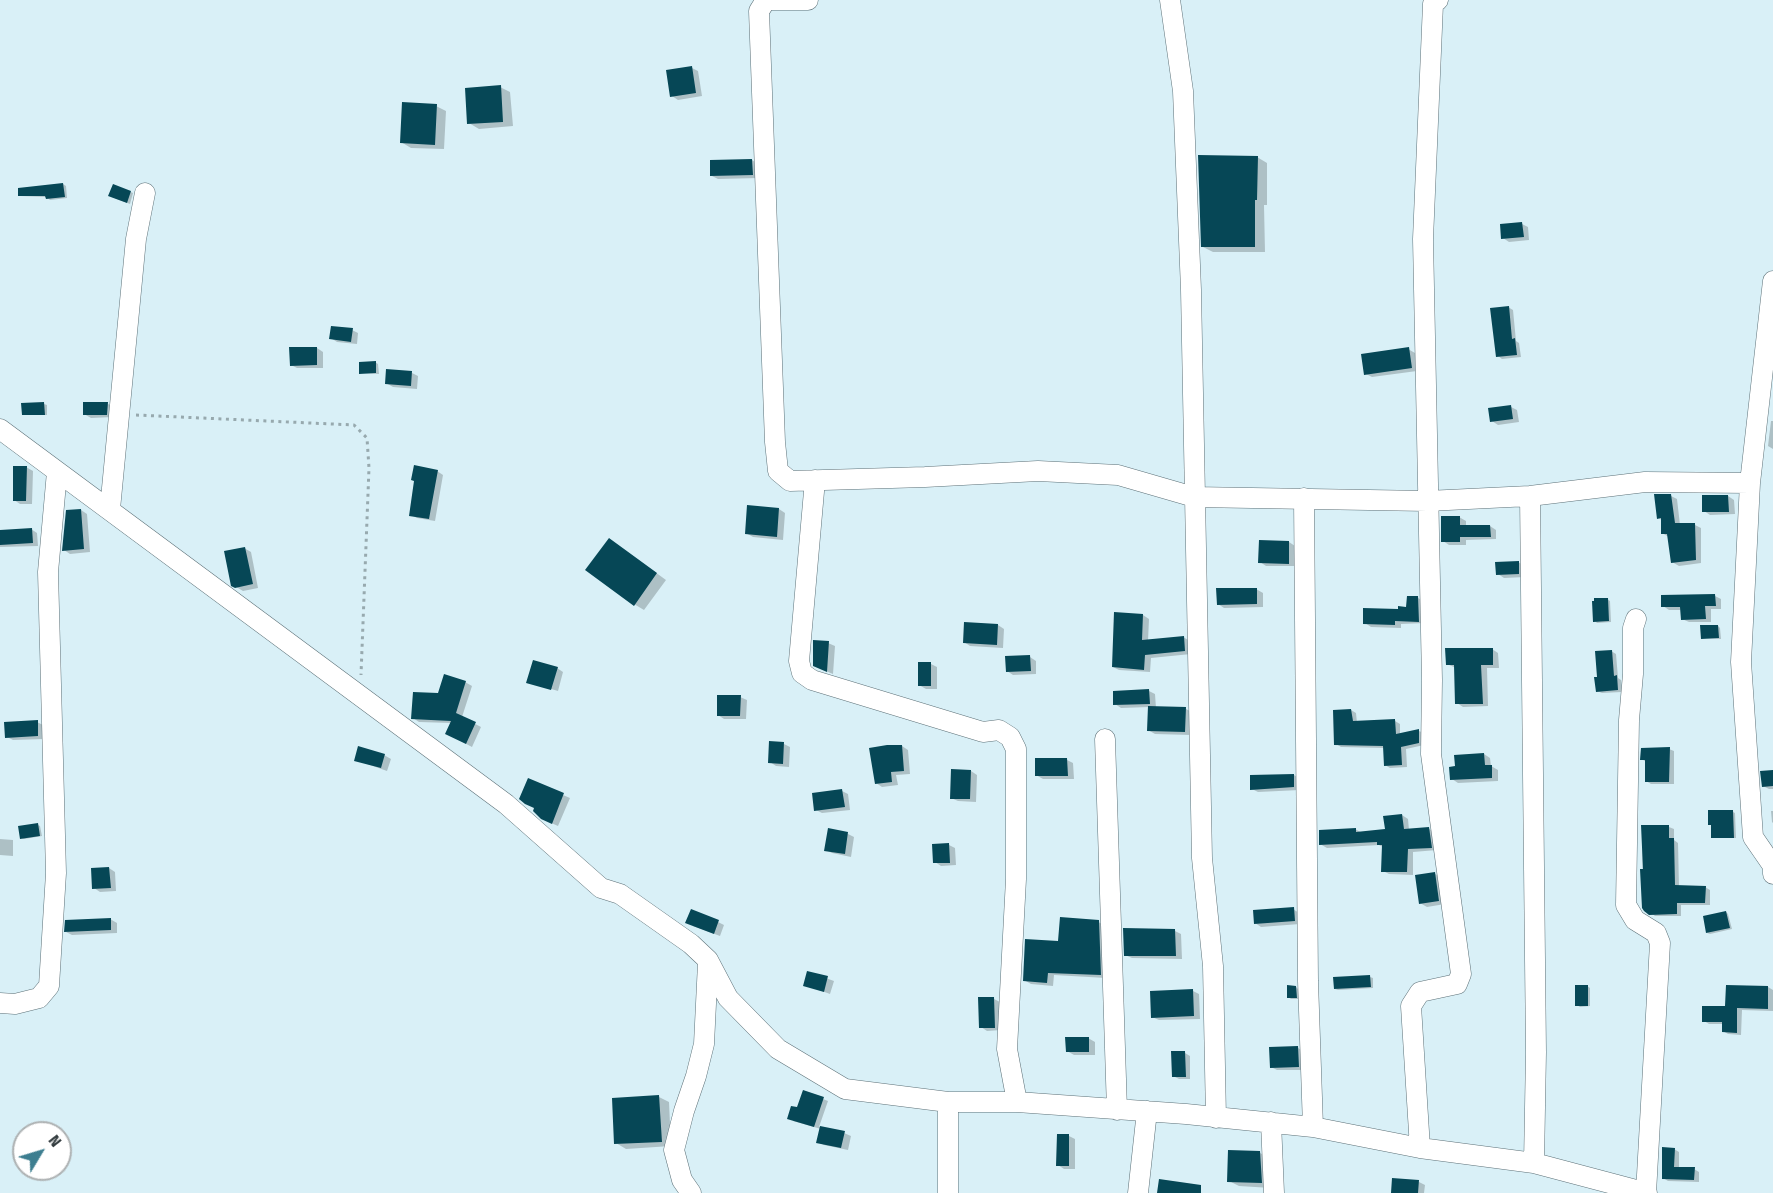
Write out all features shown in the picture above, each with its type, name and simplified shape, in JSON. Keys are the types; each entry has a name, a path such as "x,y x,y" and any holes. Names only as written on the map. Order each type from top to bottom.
{"street":[{"path":"808,0 766,0 759,11 775,442 778,471 790,480 1049,472 1118,475 1194,496 1427,501 1530,496 1645,482 1750,483"},
{"path":"1170,0 1183,91 1191,290 1202,858 1213,966 1216,1118"},
{"path":"1420,1148 1411,1006 1420,993 1456,984 1461,974 1431,754 1432,680 1423,239 1433,4 1438,0"},
{"path":"110,509 136,239 145,193"},
{"path":"1773,281 1750,483 1741,662 1753,837 1773,866 1773,874"},
{"path":"0,429 506,804 601,888 620,894 658,919 708,960 728,998 778,1049 845,1089 948,1102 1017,1102 1147,1111 1313,1127 1420,1148 1534,1162 1647,1193 1660,943 1656,933 1635,920 1626,905 1633,628 1636,619"},
{"path":"0,1003 15,1004 39,998 50,986 56,873 48,572 57,472"},
{"path":"815,480 800,661 802,673 812,680 983,732 999,730 1010,737 1016,749 1016,879 1007,1049 1017,1102"},
{"path":"1530,496 1536,1052 1534,1162"},
{"path":"1304,498 1308,981 1313,1127"},
{"path":"1105,739 1117,1110"},
{"path":"691,1193 682,1180 674,1150 704,1044 708,960"},
{"path":"948,1102 948,1193"},
{"path":"1138,1193 1147,1111"},
{"path":"1271,1122 1274,1193"}],"path":[{"path":"119,414 354,425 367,438 369,468 360,694"}],"building":[{"path":"692,66 696,93 670,97 666,70"},
{"path":"501,85 503,122 467,124 465,88"},
{"path":"402,102 437,104 435,145 400,143"},
{"path":"1198,155 1258,156 1255,247 1201,247"},
{"path":"752,159 753,175 710,176 710,160"},
{"path":"63,183 65,197 46,199 45,196 18,196 18,188"},
{"path":"113,184 131,191 127,203 108,196"},
{"path":"1522,222 1524,237 1501,239 1500,224"},
{"path":"1509,306 1512,339 1515,338 1517,355 1496,357 1490,308"},
{"path":"331,326 353,328 351,342 329,339"},
{"path":"289,347 317,347 317,365 290,366"},
{"path":"1409,347 1412,368 1364,375 1361,354"},
{"path":"376,361 376,373 359,374 359,362"},
{"path":"386,369 412,371 411,386 385,384"},
{"path":"44,402 45,415 22,415 21,403"},
{"path":"83,402 108,402 107,415 83,415"},
{"path":"1511,405 1513,419 1490,422 1488,408"},
{"path":"414,465 438,470 429,519 409,516"},
{"path":"13,466 27,466 26,501 13,501"},
{"path":"1654,494 1671,494 1675,523 1695,523 1696,560 1671,563 1667,534 1661,534 1661,518 1657,519"},
{"path":"1702,495 1728,495 1729,512 1702,512"},
{"path":"747,505 779,508 777,537 745,534"},
{"path":"81,509 84,549 62,551 66,510"},
{"path":"1441,516 1460,516 1460,525 1490,525 1491,537 1460,537 1460,542 1441,542"},
{"path":"32,528 33,543 0,545 0,530"},
{"path":"609,538 657,573 634,606 585,570"},
{"path":"1259,540 1289,541 1289,564 1258,563"},
{"path":"245,547 253,584 235,588 231,586 224,551"},
{"path":"1519,561 1519,574 1496,575 1495,562"},
{"path":"1216,588 1257,588 1257,604 1217,605"},
{"path":"1715,594 1716,606 1705,606 1706,619 1681,620 1680,607 1661,607 1661,595"},
{"path":"1407,596 1418,596 1419,622 1395,621 1395,625 1363,624 1363,608 1398,609 1398,606 1406,607"},
{"path":"1594,598 1608,598 1609,621 1593,622 1592,601"},
{"path":"1114,612 1143,614 1142,640 1184,636 1185,651 1145,655 1144,670 1112,667"},
{"path":"964,622 998,624 997,645 963,643"},
{"path":"1700,625 1718,625 1719,638 1701,639"},
{"path":"813,640 829,641 827,672 813,666"},
{"path":"1445,648 1493,648 1493,665 1481,665 1483,704 1455,704 1454,665 1446,665"},
{"path":"1612,650 1614,676 1617,675 1618,690 1596,692 1595,651"},
{"path":"1030,655 1031,671 1006,672 1005,656"},
{"path":"533,660 558,667 551,690 526,683"},
{"path":"918,662 931,662 931,686 918,686"},
{"path":"444,674 466,681 456,713 476,722 466,744 445,734 451,721 411,719 413,692 438,693"},
{"path":"1149,689 1150,704 1113,705 1113,691"},
{"path":"717,695 741,695 740,716 717,716"},
{"path":"1148,706 1186,707 1185,732 1147,731"},
{"path":"1351,709 1353,721 1395,719 1396,734 1419,729 1419,743 1401,747 1402,765 1384,766 1383,746 1334,745 1333,710"},
{"path":"38,720 38,736 5,738 4,722"},
{"path":"769,741 784,742 783,764 768,763"},
{"path":"902,745 904,771 891,772 892,782 875,784 869,748"},
{"path":"358,746 385,754 381,768 354,761"},
{"path":"1670,747 1669,782 1645,782 1645,760 1640,760 1641,748"},
{"path":"1484,753 1485,765 1492,765 1492,778 1450,780 1449,767 1455,766 1454,755"},
{"path":"1035,758 1067,758 1068,776 1035,776"},
{"path":"951,769 971,770 970,799 950,799"},
{"path":"1773,770 1773,786 1762,787 1760,771"},
{"path":"1294,774 1294,787 1250,790 1250,775"},
{"path":"528,778 564,793 552,824 541,819 533,811 534,808 519,799"},
{"path":"842,789 845,807 814,811 812,793"},
{"path":"1708,810 1733,810 1734,838 1711,838"},
{"path":"1402,814 1404,829 1429,827 1432,848 1408,849 1407,872 1381,872 1382,845 1377,845 1377,842 1319,845 1319,830 1356,828 1356,832 1385,829 1383,816"},
{"path":"38,823 40,836 20,839 18,826"},
{"path":"1641,825 1669,825 1669,838 1674,838 1675,885 1706,886 1705,903 1677,903 1677,914 1649,915 1644,911 1640,869 1643,869"},
{"path":"828,828 848,832 845,854 824,851"},
{"path":"949,843 950,863 933,863 932,844"},
{"path":"109,867 111,888 92,889 91,868"},
{"path":"1435,872 1439,901 1419,904 1415,875"},
{"path":"1294,907 1295,921 1254,924 1253,910"},
{"path":"691,909 719,920 714,934 685,923"},
{"path":"1726,911 1730,928 1706,933 1703,916"},
{"path":"1060,917 1099,920 1101,975 1048,973 1047,983 1023,981 1025,939 1058,941"},
{"path":"111,918 111,930 64,932 65,920"},
{"path":"1123,928 1175,929 1176,956 1124,956"},
{"path":"807,971 828,976 824,992 803,986"},
{"path":"1370,975 1371,987 1334,989 1333,977"},
{"path":"1287,985 1296,986 1297,998 1287,998"},
{"path":"1575,985 1588,985 1588,1006 1575,1006"},
{"path":"1726,985 1768,986 1768,1009 1737,1008 1737,1033 1722,1032 1722,1022 1702,1022 1702,1006 1725,1006"},
{"path":"1193,989 1194,1016 1151,1018 1150,991"},
{"path":"978,997 994,997 995,1028 979,1028"},
{"path":"1065,1037 1089,1037 1089,1052 1066,1052"},
{"path":"1298,1046 1299,1067 1270,1068 1269,1047"},
{"path":"1171,1051 1185,1051 1186,1077 1172,1077"},
{"path":"803,1090 824,1097 814,1127 787,1119 791,1106 797,1107"},
{"path":"659,1095 662,1142 614,1144 612,1098"},
{"path":"820,1126 845,1131 841,1148 816,1143"},
{"path":"1057,1134 1069,1134 1069,1166 1056,1166"},
{"path":"1662,1147 1675,1148 1674,1167 1695,1167 1694,1180 1662,1179"},
{"path":"1228,1150 1260,1151 1262,1183 1227,1182"},
{"path":"1392,1178 1419,1180 1418,1193 1391,1193"},
{"path":"1159,1179 1201,1185 1201,1193 1157,1193"}]}
